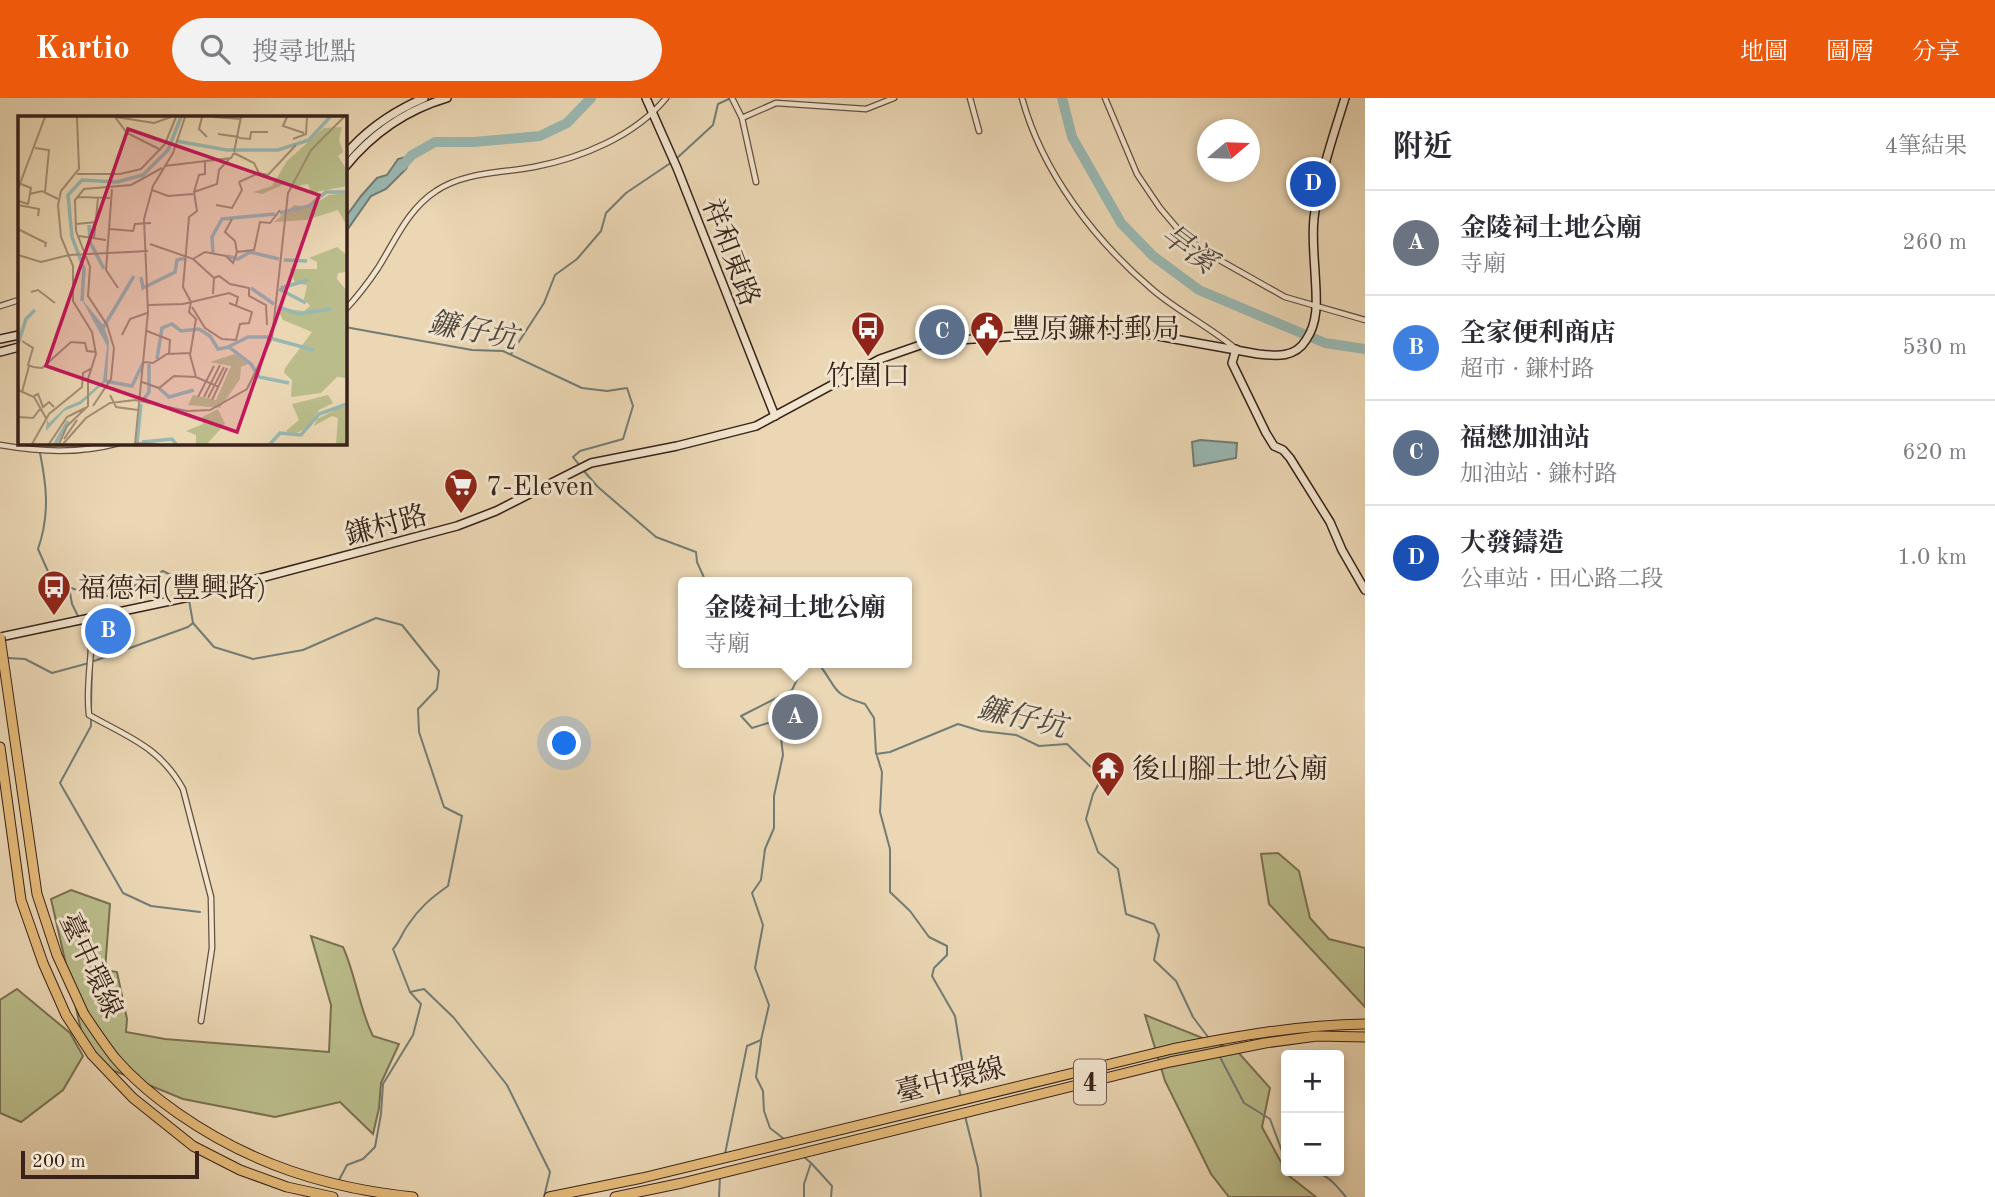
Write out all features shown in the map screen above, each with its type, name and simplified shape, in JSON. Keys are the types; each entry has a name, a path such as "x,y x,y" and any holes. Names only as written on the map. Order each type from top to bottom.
{"highway":[{"name":"臺中環線","path":"0,637 37,894 57,956 84,1014 115,1058 162,1102 209,1135 253,1158 297,1175 368,1192 412,1197"},
{"name":"臺中環線","path":"0,747 21,900 43,964 66,1016 92,1055 133,1098 193,1146 240,1170 287,1187 331,1196"},
{"name":"臺中環線","path":"550,1197 642,1178 1210,1041 1319,1025 1365,1024"},
{"name":"臺中環線","path":"615,1197 1170,1062 1317,1036 1365,1037"}],"street":[{"path":"346,154 385,119 424,98"},
{"path":"346,166 389,125 420,108 447,98"},
{"path":"346,309 376,270 404,222 435,191 487,173 536,167 591,150 653,112 666,98"},
{"path":"732,98 742,118 756,182"},
{"path":"830,98 833,106"},
{"path":"742,118 776,103 866,109 894,98"},
{"path":"970,98 979,131"},
{"path":"1022,98 1045,158 1081,214 1127,267 1153,291 1236,349 1232,363 1266,433 1274,446 1283,450 1296,468 1329,522 1365,590"},
{"path":"1105,98 1137,174 1160,208 1183,235 1207,253 1285,297 1365,320"},
{"path":"1316,305 1314,218 1325,165 1345,98"},
{"name":"祥和東路","path":"648,101 775,416"},
{"path":"0,306 18,300"},
{"name":"鎌村路","path":"0,637 91,620 263,579 457,526 496,511 591,463 756,426 880,359 929,342 1119,329 1281,356 1297,349 1306,341 1316,305"},
{"path":"0,339 18,335"},
{"path":"0,352 18,347"},
{"path":"0,445 66,452 115,444"},
{"path":"91,620 89,715 135,738 154,751 175,774 183,789 209,886 212,918 212,948 201,1021"}],"green space":[{"path":"1278,853 1299,871 1310,918 1329,939 1365,948 1365,1007 1269,904 1261,854"},
{"path":"71,890 110,904 105,970 117,972 127,1019 126,1032 165,1039 329,1052 331,1005 311,936 343,947 373,1036 399,1044 381,1083 373,1134 340,1102 275,1117 183,1099 95,1063 81,1030 51,899"},
{"path":"17,989 70,1033 83,1056 63,1090 21,1122 0,1113 0,1000"},
{"path":"1145,1015 1238,1052 1270,1088 1262,1127 1281,1162 1281,1176 1289,1176 1316,1197 1229,1197 1211,1174 1165,1081"}],"water":[{"path":"412,155 406,169 386,189 371,196 346,232 346,217 377,178 387,175 398,159"},
{"path":"1200,440 1237,443 1236,458 1194,466 1192,442"}],"waterway":[{"name":"旱溪","path":"402,166 412,155 435,142 474,142 540,136 567,123 591,98"},
{"path":"676,159 713,125 718,104 731,98"},
{"name":"旱溪","path":"1062,98 1072,137 1121,223 1153,256 1199,290 1325,343 1365,349"},
{"path":"511,354 544,303 555,275 577,259 601,231 606,213 626,193 672,162"},
{"name":"鐮仔坑","path":"346,327 472,350 503,351 582,388 607,391 627,388 633,406 623,439 580,451 573,457 580,466"},
{"path":"38,444 46,509 38,549 50,576 99,599 134,586 163,571 186,583 188,595"},
{"name":"鐮仔坑","path":"583,470 598,487 656,537 696,552 704,577"},
{"path":"69,587 72,604 79,618"},
{"path":"189,600 193,623 214,647 253,659 303,650 376,618 402,625 439,671 437,689 418,709 419,732 444,807 462,816 448,886 416,913 393,949 410,992 421,1004 413,1035 383,1084 375,1147 363,1159 347,1165 339,1180"},
{"path":"82,623 89,648"},
{"path":"94,661 193,623"},
{"path":"8,658 25,659 52,673 89,663"},
{"path":"91,710 92,660"},
{"path":"725,1154 747,1046 761,1040 769,1005 755,968 763,925 752,893 761,880 765,849 774,828 774,796 783,755 776,726 768,723 752,728 741,716 792,690 803,668"},
{"name":"鐮仔坑","path":"821,668 840,693 865,704 874,718 876,754 890,752 958,724 981,731 1016,735 1039,746 1067,744 1098,774 1098,785 1086,819 1098,852 1118,869 1126,914 1154,924 1159,935 1154,960 1176,981 1193,1017 1208,1037"},
{"path":"91,719 91,726 60,783 123,893 151,906 200,912"},
{"path":"877,756 882,772 880,812 890,849 890,892 910,911 929,937 947,946 947,955 934,968 932,976 955,1016 962,1059 959,1089 961,1097"},
{"path":"410,992 424,989 454,1018 507,1085 550,1172 544,1197"},
{"path":"761,1042 756,1077 763,1091 764,1111 770,1128 784,1139"},
{"name":"鐮仔坑","path":"1220,1057 1244,1103 1270,1119 1281,1149"},
{"path":"965,1116 978,1168 981,1197"},
{"path":"804,1157 811,1163 804,1184 804,1197"},
{"path":"812,1164 832,1186 831,1197"},
{"name":"鐮仔坑","path":"1325,1176 1346,1197"},
{"path":"719,1197 720,1177"}],"place":[{"name":"大發鑄造","path":"1313,184"},
{"name":"福懋加油站","path":"942,332"},
{"name":"竹圍口","path":"868,358"},
{"name":"豐原鐮村郵局","path":"987,358"},
{"name":"7-Eleven","path":"461,515"},
{"name":"福德祠(豐興路)","path":"54,617"},
{"name":"全家便利商店","path":"108,631"},
{"name":"金陵祠土地公廟","path":"795,717"},
{"name":"後山腳土地公廟","path":"1108,798"}]}
